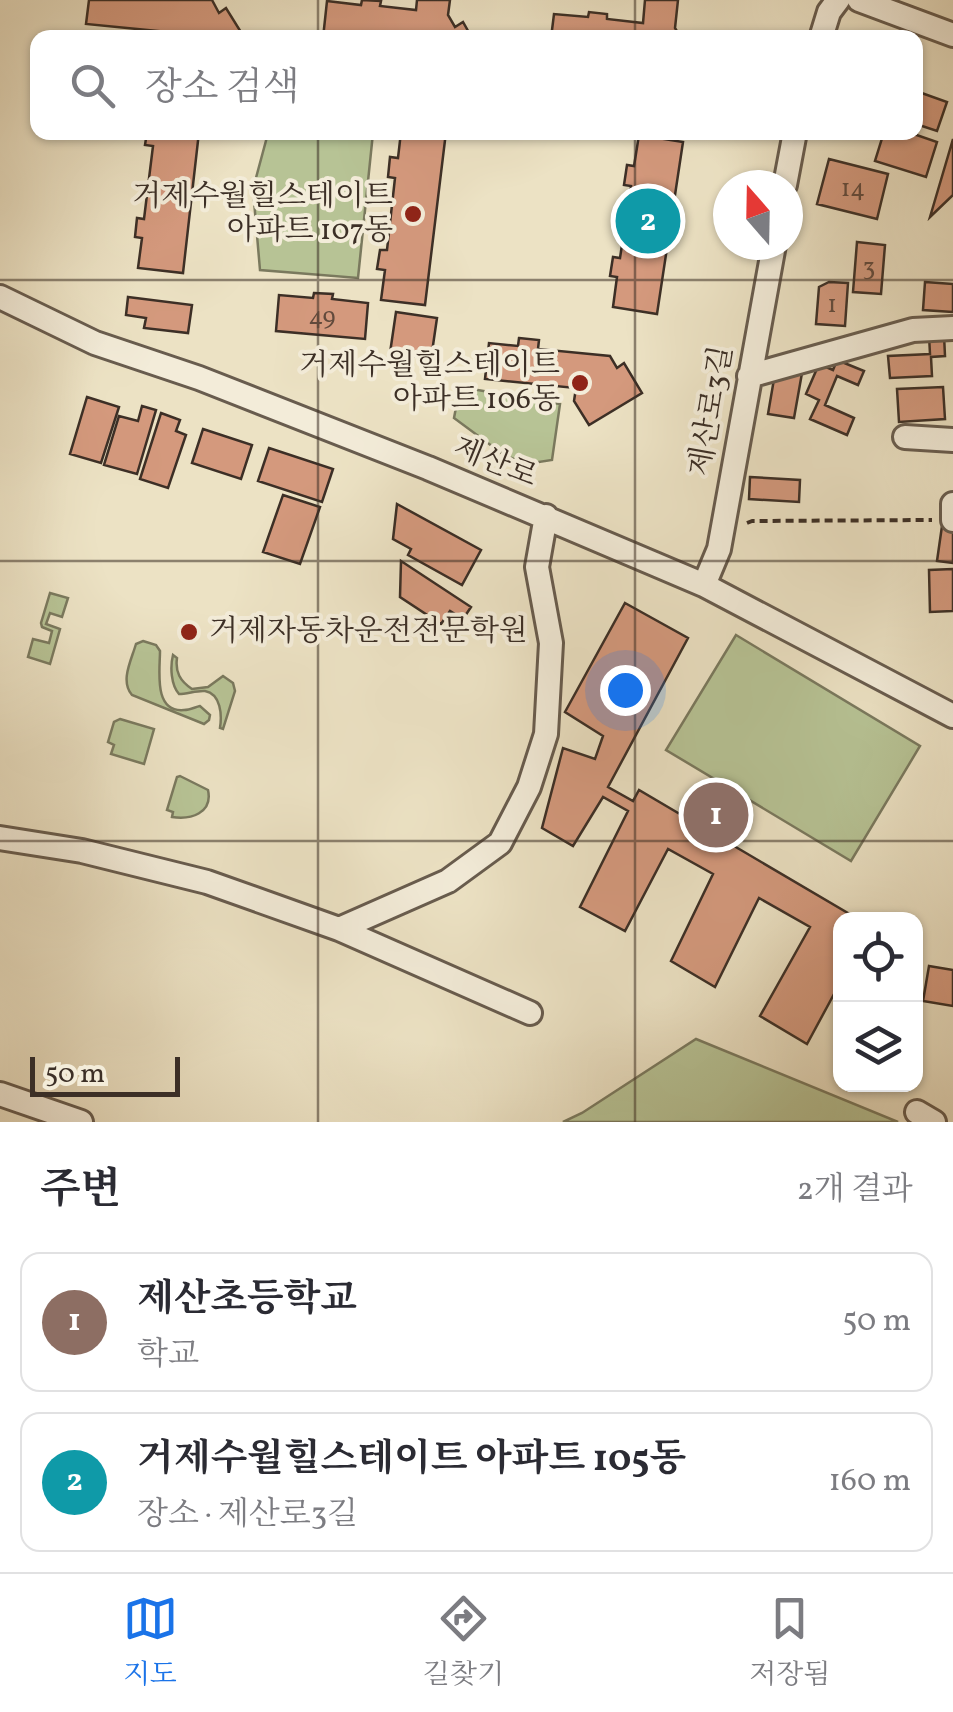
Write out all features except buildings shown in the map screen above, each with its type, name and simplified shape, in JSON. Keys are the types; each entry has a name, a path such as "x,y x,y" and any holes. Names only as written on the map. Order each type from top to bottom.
{"street":[{"path":"823,30 838,0"},
{"path":"858,0 953,35"},
{"path":"788,170 793,140"},
{"name":"제산로3길","path":"704,585 719,549 771,260"},
{"name":"제산로","path":"0,297 95,343 199,378 546,516 704,585 953,716"},
{"path":"748,376 913,330 953,328"},
{"path":"904,437 953,440"},
{"path":"339,929 448,882 500,843 529,788 546,734 551,642 537,566 546,516"},
{"path":"0,838 82,851 207,882 339,929 530,1014"},
{"path":"0,1094 81,1122"}],"path":[{"path":"721,534 752,521 952,514"}],"green space":[{"path":"266,140 372,140 358,278 260,270 253,189"},
{"path":"460,387 560,404 552,460 526,464 504,455 454,418"},
{"path":"50,593 68,598 62,617 50,613 46,624 60,629 50,664 28,657 33,639 49,643 52,631 41,623"},
{"path":"736,635 920,746 851,861 666,750"},
{"path":"143,641 156,645 160,651 160,689 167,705 184,710 200,706 210,715 204,724 132,695 127,684 128,671 136,644"},
{"path":"173,655 177,658 179,676 192,689 208,687 223,676 233,683 235,691 223,729 214,696 205,691 179,694 176,690"},
{"path":"120,719 154,729 144,764 111,754 114,745 108,742 114,722"},
{"path":"180,776 208,790 207,804 193,816 172,817 173,812 167,810"},
{"path":"696,1039 898,1122 563,1122"}],"place":[{"name":"거제수월힐스테이트 아파트 107동","path":"413,214"},
{"name":"거제수월힐스테이트 아파트 105동","path":"648,221"},
{"name":"거제수월힐스테이트 아파트 106동","path":"580,383"},
{"name":"거제자동차운전전문학원","path":"189,632"},
{"name":"제산초등학교","path":"716,815"}]}
